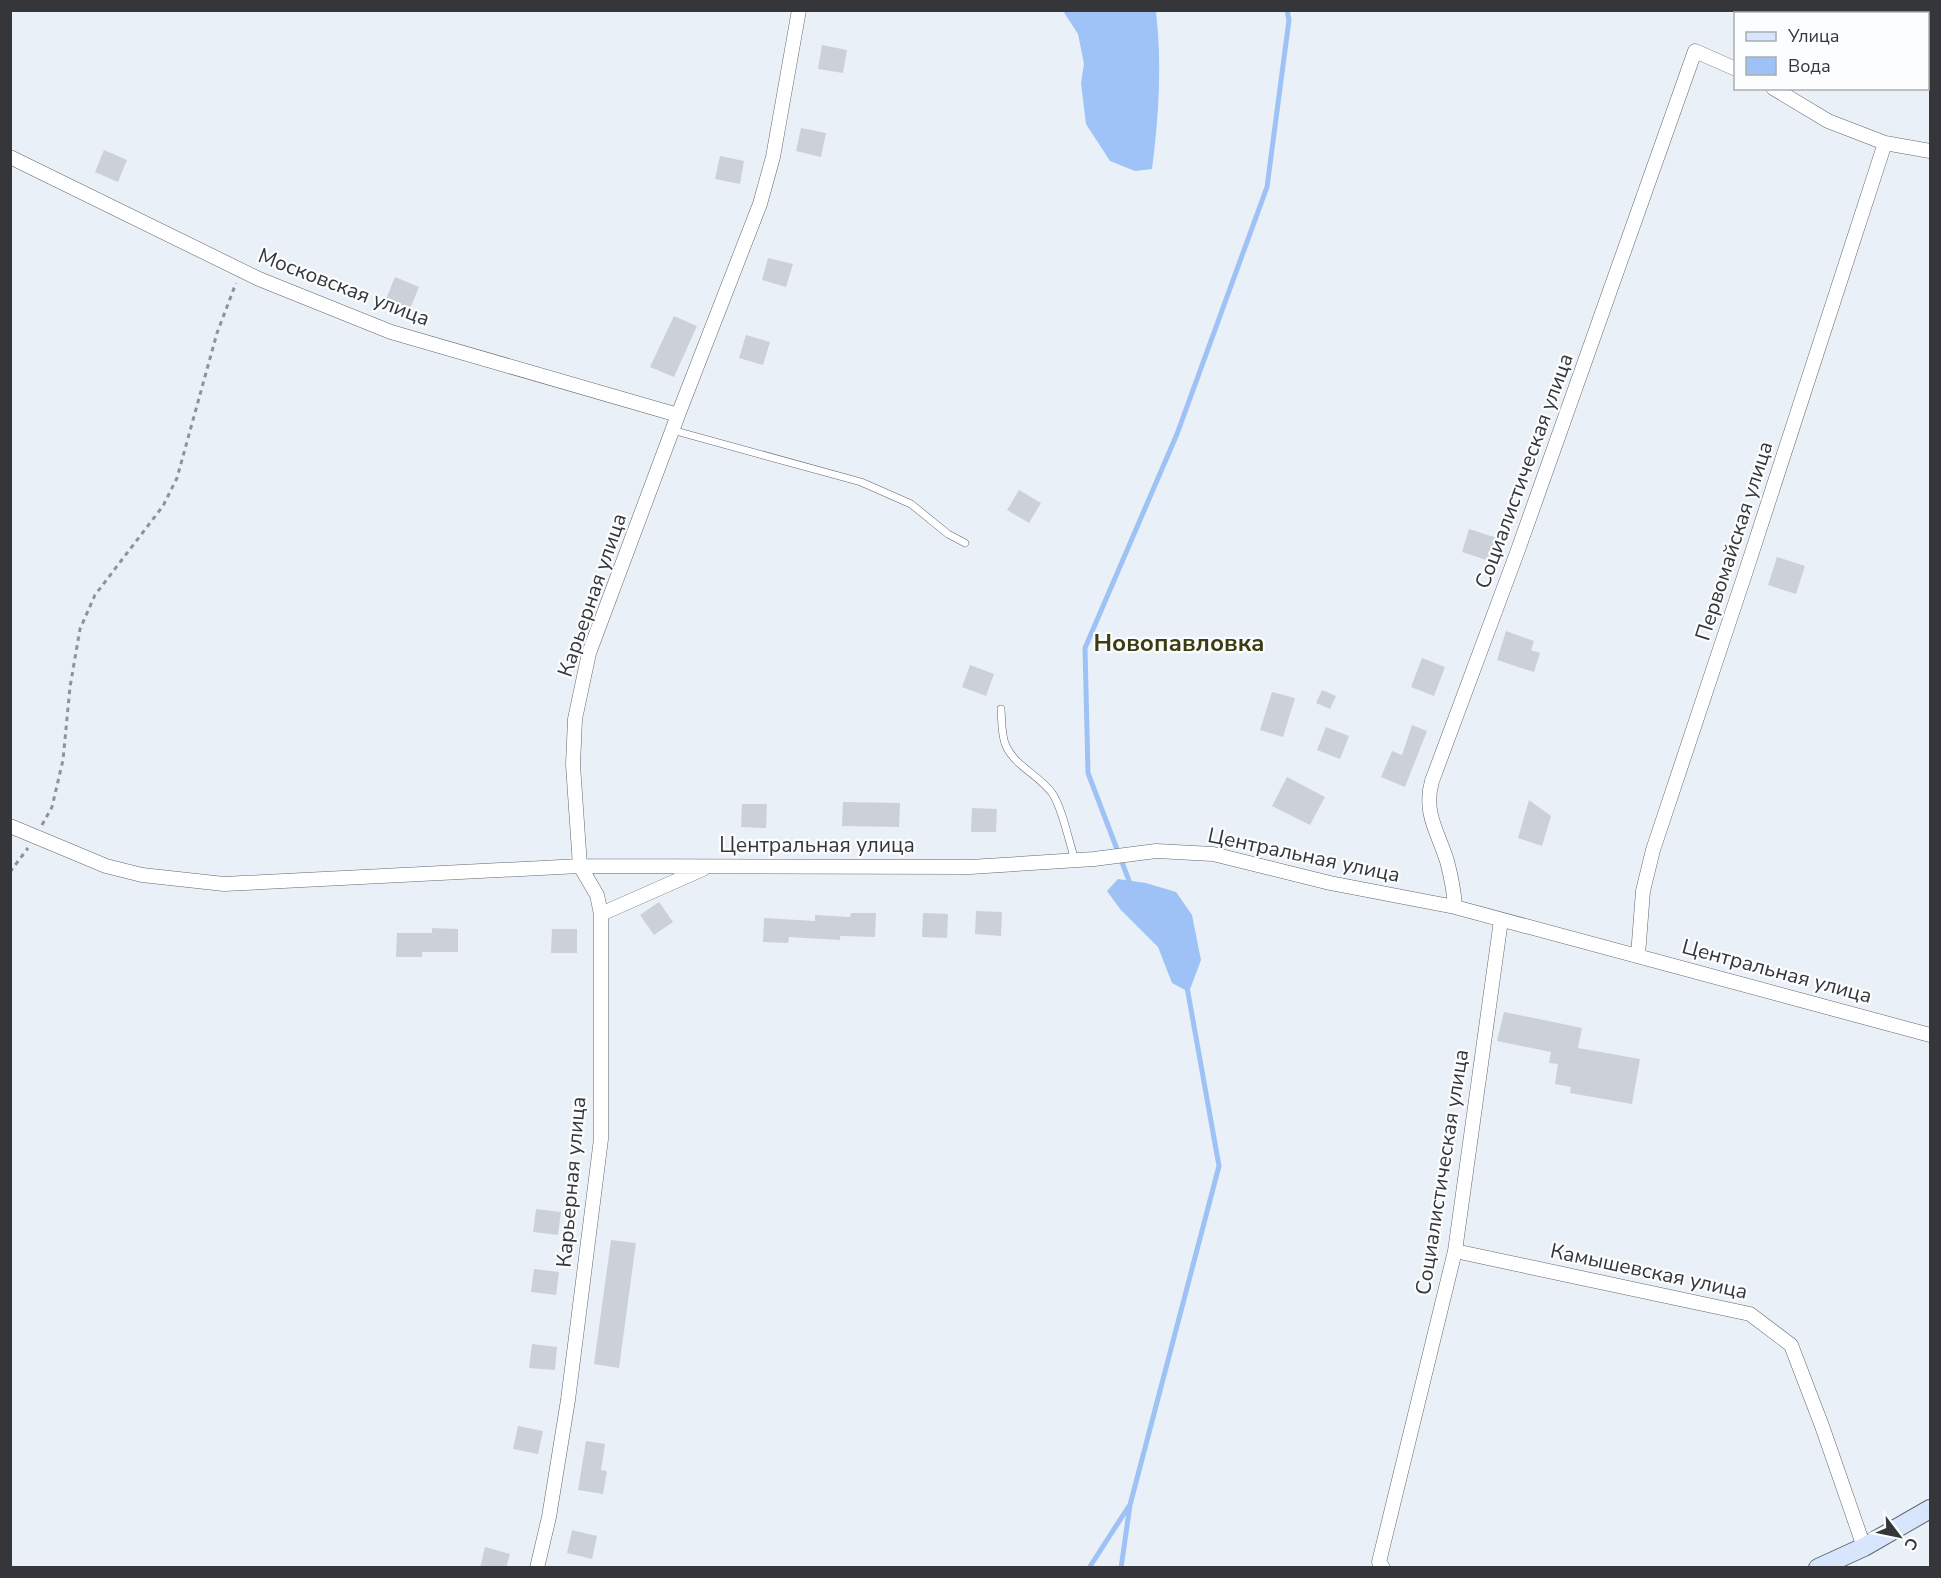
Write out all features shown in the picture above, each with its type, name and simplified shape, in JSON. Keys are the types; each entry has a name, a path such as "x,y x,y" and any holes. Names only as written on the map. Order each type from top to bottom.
{"street":[{"name":"Карьерная улица","path":"537,1568 549,1517 567,1400 601,1139 601,914 597,895 580,866 573,765 575,719 589,653 672,430 760,204 773,157 799,10"},
{"name":"Социалистическая улица","path":"1455,907 1452,881 1429,810 1428,794 1432,781 1518,550 1695,51 1734,68"},
{"path":"1776,90 1828,121 1885,143 1930,152"},
{"name":"Первомайская улица","path":"1638,955 1643,891 1653,850 1885,143"},
{"name":"Московская улица","path":"10,157 241,271 391,332 678,415"},
{"name":"Центральная улица","path":"10,826 106,866 153,877 224,884 580,866 970,867 1094,859 1156,851 1213,854 1330,883 1455,907 1930,1035"},
{"path":"601,914 710,866"},
{"name":"Социалистическая улица","path":"1383,1568 1379,1562 1455,1251 1501,920"},
{"name":"Камышевская улица","path":"1455,1251 1750,1314 1791,1345 1864,1547"},
{"path":"1818,1568 1864,1547 1930,1509"}],"lane":[{"path":"672,430 861,482 910,504 948,534 966,543"},
{"path":"1000,709 1006,746 1015,760 1042,780 1054,795 1075,860"}],"path":[{"path":"10,872 36,837 52,807 63,759 70,687 80,629 95,595 163,506 177,478 217,333 241,271"}],"shaded area":[{"path":"1063,11 1156,11 1159,90 1152,169 1135,171 1110,161 1086,124 1081,83 1084,64 1078,34"}],"water":[{"path":"1118,879 1146,883 1176,892 1192,915 1201,960 1189,992 1172,983 1158,947 1120,909 1107,891"}],"building":[{"path":"822,45 847,50 843,73 818,69"},
{"path":"801,128 826,133 821,157 796,151"},
{"path":"104,150 127,160 118,182 95,172"},
{"path":"720,156 744,161 740,184 715,179"},
{"path":"768,258 793,264 786,287 762,280"},
{"path":"395,277 419,287 410,309 386,299"},
{"path":"674,316 697,326 674,377 650,367"},
{"path":"746,335 770,342 763,365 739,358"},
{"path":"1019,490 1041,503 1029,523 1007,510"},
{"path":"1469,529 1497,538 1489,561 1462,552"},
{"path":"1777,557 1805,566 1796,594 1768,585"},
{"path":"1506,631 1534,641 1531,650 1540,653 1534,672 1497,660"},
{"path":"1422,658 1445,667 1434,696 1411,687"},
{"path":"970,665 994,674 986,696 962,687"},
{"path":"1322,690 1336,696 1330,709 1316,703"},
{"path":"1272,692 1295,698 1283,737 1260,730"},
{"path":"1412,725 1427,731 1405,787 1381,777 1392,751 1402,755"},
{"path":"1326,727 1349,736 1340,759 1317,750"},
{"path":"1287,777 1325,797 1310,825 1272,806"},
{"path":"1529,800 1551,816 1542,846 1518,838"},
{"path":"843,802 900,803 899,827 842,826"},
{"path":"742,804 767,804 766,828 741,827"},
{"path":"972,808 997,809 996,832 971,832"},
{"path":"659,902 673,922 654,935 640,915"},
{"path":"976,911 1002,912 1001,936 975,934"},
{"path":"851,913 876,913 875,937 840,936 840,940 789,937 788,943 763,942 764,918 815,921 815,915 850,917"},
{"path":"923,913 948,914 947,938 922,937"},
{"path":"432,928 458,929 458,952 422,952 422,957 396,957 397,933 432,933"},
{"path":"552,929 577,929 577,953 551,953"},
{"path":"1504,1012 1582,1028 1578,1048 1640,1059 1632,1104 1570,1093 1571,1087 1555,1084 1558,1064 1549,1063 1551,1052 1497,1041"},
{"path":"536,1209 561,1212 558,1235 533,1232"},
{"path":"611,1240 636,1243 619,1368 594,1364"},
{"path":"534,1269 559,1272 556,1295 531,1292"},
{"path":"532,1344 557,1347 555,1370 529,1368"},
{"path":"518,1426 543,1431 538,1454 513,1449"},
{"path":"586,1441 605,1444 601,1470 607,1471 603,1494 578,1490"},
{"path":"572,1530 597,1536 592,1559 567,1553"},
{"path":"485,1547 510,1554 506,1568 480,1568"}],"waterway":[{"path":"1131,886 1088,773 1085,648 1177,434 1267,187 1289,20 1287,10"},
{"path":"1121,1568 1130,1505 1219,1166 1187,987"},
{"path":"1089,1568 1129,1506"}],"district":[{"name":"Новопавловка","path":"1179,643"}]}
